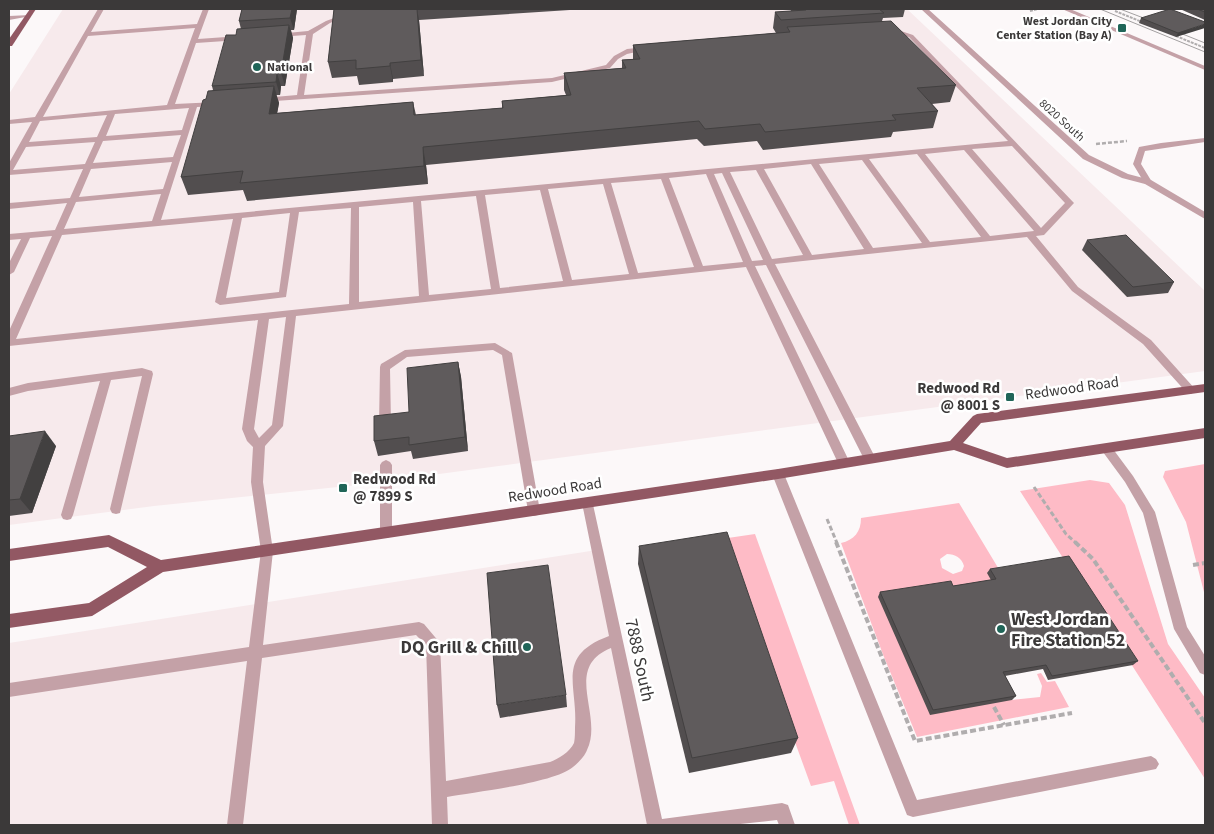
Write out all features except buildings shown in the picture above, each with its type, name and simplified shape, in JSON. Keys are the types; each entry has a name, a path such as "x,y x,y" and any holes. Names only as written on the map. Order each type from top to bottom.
{"main road":[{"path":"9,42 33,9"},
{"name":"Redwood Road","path":"954,445 977,419 1205,388"},
{"name":"Redwood Road","path":"9,621 92,609 160,566 588,503 954,445 1007,463 1205,434"},
{"path":"9,555 108,541 160,566"}],"street":[{"name":"8020 South","path":"924,9 1086,157 1125,176 1148,182 1205,216"}],"lane":[{"path":"9,172 37,119 101,9"},
{"path":"170,107 206,9"},
{"path":"1065,9 1205,68"},
{"path":"272,36 310,33 328,22 352,13"},
{"path":"9,18 28,16"},
{"path":"86,34 199,26"},
{"path":"9,343 1042,233 1070,203 911,36 898,32 878,33"},
{"path":"300,98 310,33"},
{"path":"194,41 252,37"},
{"path":"252,101 552,80 608,66 616,55 633,50 653,48"},
{"path":"9,122 223,103"},
{"path":"156,223 194,105"},
{"path":"9,343 112,112"},
{"path":"23,145 185,132"},
{"path":"1148,182 1137,164 1142,149 1205,140"},
{"path":"9,237 1014,143"},
{"path":"966,148 1042,233"},
{"path":"919,152 987,238"},
{"path":"864,157 928,245"},
{"path":"9,172 176,159"},
{"path":"814,162 870,251"},
{"path":"758,167 808,258"},
{"path":"725,170 769,262 870,459"},
{"path":"709,172 749,264 844,463"},
{"path":"664,176 699,269"},
{"path":"606,181 634,276"},
{"path":"543,187 568,284"},
{"path":"9,206 166,191"},
{"path":"480,193 496,291"},
{"path":"417,199 424,299"},
{"path":"354,306 355,205"},
{"path":"238,216 220,302 283,295 295,210"},
{"path":"1029,234 1076,289 1147,342 1191,390"},
{"path":"9,272 27,235"},
{"path":"235,825 254,654 268,551 257,482 260,444 278,426 291,313"},
{"path":"260,444 251,438 248,430 264,316"},
{"path":"385,425 385,367 404,354 496,346 507,354 534,511"},
{"path":"9,392 28,387 142,372 148,374 116,509"},
{"path":"67,515 106,378"},
{"path":"1106,448 1129,479 1149,512 1181,629 1205,668"},
{"path":"386,464 386,533"},
{"path":"778,474 913,809 1151,764"},
{"name":"7888 South","path":"588,503 654,825"},
{"path":"9,690 418,628 433,643 440,825"},
{"path":"439,790 551,770 566,763 581,747 583,721 580,681 582,664 588,654 598,647 616,640"},
{"path":"666,825 782,811 787,825"}],"path":[{"path":"1030,11 1038,9"},
{"path":"1109,9 1144,23"},
{"path":"1170,34 1205,48"},
{"path":"1034,487 1066,534 1093,559 1205,723"},
{"path":"827,519 915,741 1072,713"},
{"path":"1193,565 1205,563"},
{"path":"994,707 1004,725"}],"shaded area":[{"path":"63,9 907,9 1205,291 1205,371 357,485 154,506 9,525 9,94"},
{"path":"1205,464 1205,596 1186,522 1163,477 1165,471"},
{"path":"1090,480 1109,483 1125,505 1168,644 1205,698 1205,779 1020,491"},
{"path":"959,503 1000,571 993,584 951,591 1012,700 1040,697 1042,686 1037,674 1041,673 1047,682 1055,681 1069,707 917,737 884,657 841,543 850,540 856,535 860,527 861,518","holes":["950,554 962,561 964,566 962,571 953,574 942,568 940,559"]},
{"path":"755,534 860,825 849,825 834,781 811,786 721,539"},
{"path":"603,549 659,825 9,825 9,643"}],"tram line":[{"path":"1100,9 1205,52"},
{"path":"1120,9 1154,22"},
{"path":"1170,29 1205,43"}],"place":[{"name":"West Jordan City Center Station (Bay A)","path":"1122,28"},
{"name":"National","path":"257,67"},
{"name":"Redwood Rd @ 8001 S","path":"1010,397"},
{"name":"Redwood Rd @ 7899 S","path":"343,488"},
{"name":"West Jordan Fire Station 52","path":"1001,629"},
{"name":"DQ Grill & Chill","path":"527,647"}]}
